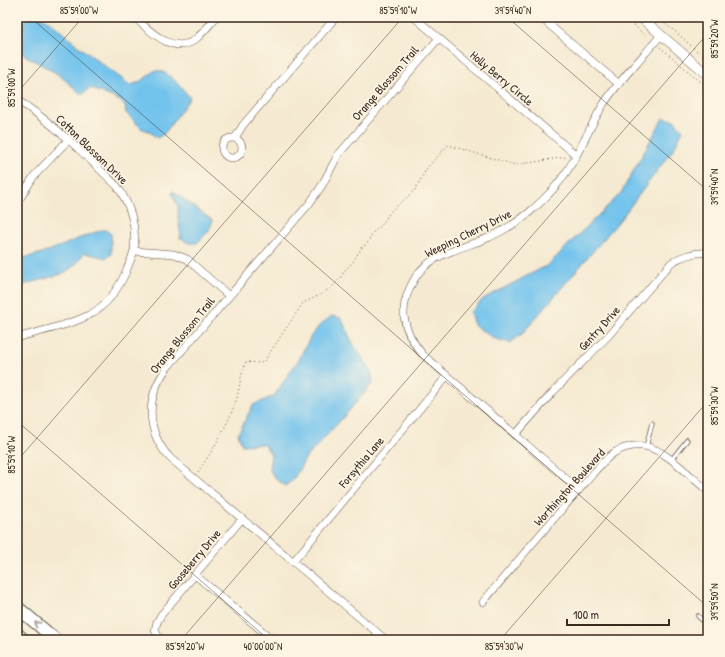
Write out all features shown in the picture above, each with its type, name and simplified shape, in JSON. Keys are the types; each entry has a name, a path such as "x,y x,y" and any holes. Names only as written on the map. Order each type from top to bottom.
{"main road":[{"path":"19,614 56,640"},
{"path":"17,634 24,640"}],"street":[{"path":"134,17 163,40 179,46 192,42 216,17"},
{"path":"235,138 243,125 336,17"},
{"name":"Holly Berry Circle","path":"414,17 576,155"},
{"path":"540,17 619,84"},
{"path":"640,17 658,39 708,75"},
{"name":"Orange Blossom Trail","path":"386,640 241,520 170,458 159,444 153,426 151,411 153,397 158,382 167,368 309,204 321,187 338,156 439,38"},
{"name":"Weeping Cherry Drive","path":"579,490 423,355 410,338 407,330 404,316 405,300 409,288 416,276 424,267 441,256 490,237 520,220 556,186 568,170 597,114 619,84 658,39"},
{"name":"Cotton Blossom Drive","path":"17,100 38,113 69,139 117,186 124,196 132,214 134,227 134,251"},
{"path":"21,197 34,176 69,139"},
{"path":"17,338 85,317 98,309 109,299 119,286 134,251 174,254 187,259 229,296"},
{"name":"Gentry Drive","path":"515,435 553,392 609,335 666,269 683,256 691,253 708,253"},
{"name":"Forsythia Lane","path":"292,562 447,376"},
{"name":"Worthington Boulevard","path":"484,602 579,490 616,451 631,447 646,447 660,451 708,491"},
{"name":"Gooseberry Drive","path":"160,640 155,630 157,622 163,613 241,520"},
{"path":"195,575 273,640"}],"lane":[{"path":"646,447 652,422"},
{"path":"671,460 687,440"},
{"path":"698,616 708,626"}],"path":[{"path":"625,17 646,37 658,39 708,88"},
{"path":"656,17 677,33 708,61"},
{"path":"194,479 224,429 236,399 242,371 246,362 261,363 265,360 303,302 332,288 362,248 367,244 373,232 381,226 390,212 415,190 427,168 448,145 515,165 576,155"}],"water":[{"path":"29,17 41,17 49,21 77,45 130,85 140,82 154,71 164,72 184,90 190,98 164,134 157,138 150,132 141,128 126,113 125,105 119,100 90,88 81,94 58,74 26,56 17,49 26,19"},
{"path":"663,118 674,120 683,130 673,150 619,221 522,334 510,343 493,338 474,325 470,312 483,299 548,265 621,193"},
{"path":"173,191 213,221 208,232 197,243 189,243 182,238 179,238 181,237 178,207 172,193"},
{"path":"102,230 106,230 111,234 111,254 107,258 84,253 76,264 65,273 17,287 17,259 39,254"},
{"path":"332,316 341,318 353,344 371,371 373,383 307,456 294,478 286,486 277,480 269,470 271,454 264,444 242,445 238,434 253,405 274,396 299,359 311,336 320,325"}]}
